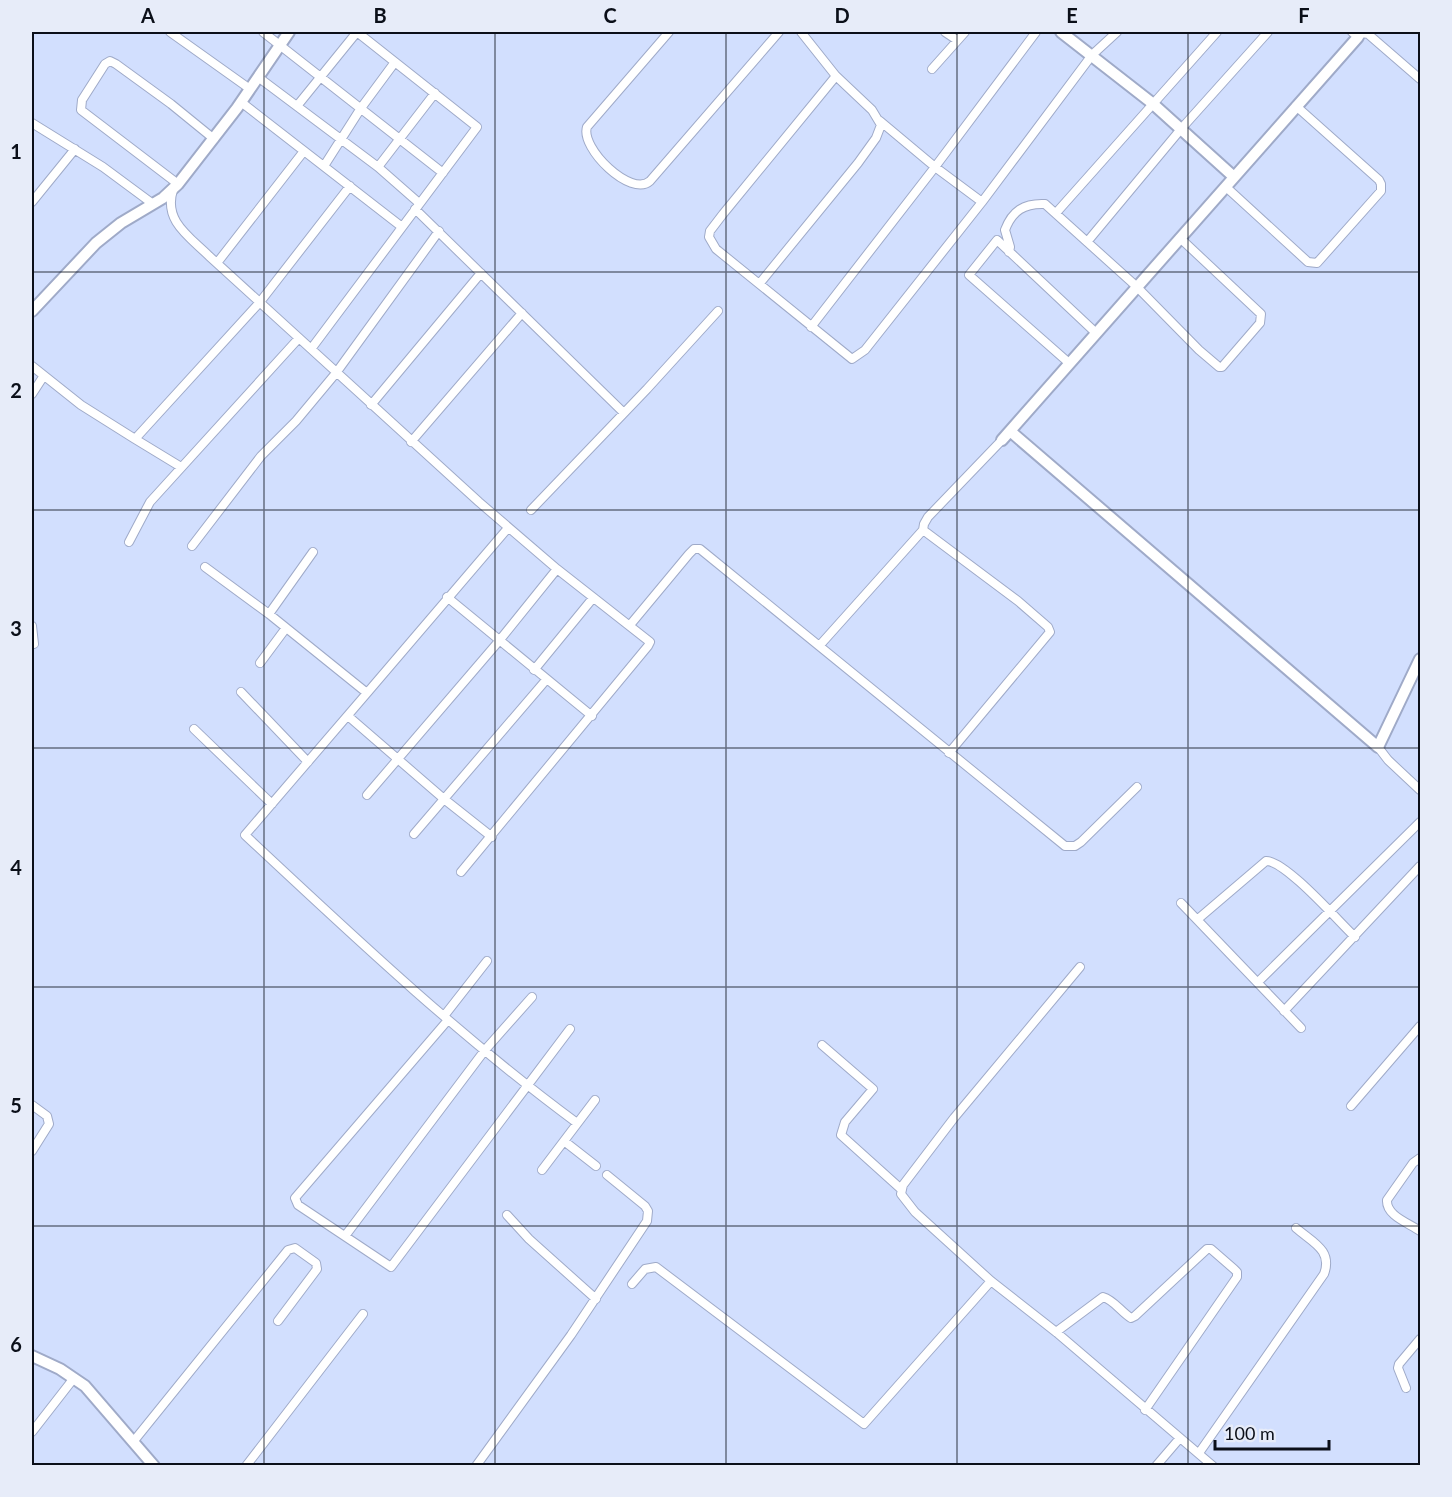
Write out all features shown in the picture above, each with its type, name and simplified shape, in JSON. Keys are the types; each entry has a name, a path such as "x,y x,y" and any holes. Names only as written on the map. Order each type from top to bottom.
{"street":[{"path":"170,32 250,89"},
{"path":"263,32 443,173"},
{"path":"32,310 96,243 121,223 176,187 241,102 289,32"},
{"path":"297,106 357,32 477,126 310,349"},
{"path":"669,32 586,130 589,146 603,162 628,182 637,185 650,181 779,32"},
{"path":"945,32 957,40"},
{"path":"932,69 965,32"},
{"path":"811,327 1036,32"},
{"path":"1061,32 1152,103 1234,177"},
{"path":"836,76 709,234 710,241 716,249 849,358 855,358 865,350 982,202 1092,55 1117,32"},
{"path":"1056,213 1217,32"},
{"path":"1087,242 1181,129 1268,32"},
{"path":"806,33 836,76 880,121 935,167 982,202"},
{"path":"820,645 923,530 928,517 1002,440 1095,332 1226,187 1355,34 1368,34 1420,79"},
{"path":"176,187 81,110 82,100 105,64 109,61 116,64 214,139"},
{"path":"324,166 361,108 395,62"},
{"path":"258,77 378,168 417,206 438,231 624,413"},
{"path":"378,168 435,93"},
{"path":"241,102 402,227"},
{"path":"1226,187 1308,262 1313,264 1317,263 1381,191 1379,180 1296,106"},
{"path":"760,283 858,163 876,138 881,128 880,121"},
{"path":"32,123 115,175 153,204"},
{"path":"32,202 75,149"},
{"path":"217,263 304,151"},
{"path":"135,439 260,302 350,186"},
{"path":"176,187 170,206 174,220 217,263 508,528 650,642 592,716 461,872"},
{"path":"1009,252 1010,247 1005,230 1013,214 1028,205 1045,204 1136,286 1199,350 1222,367 1260,323 1261,314 1180,238"},
{"path":"192,546 261,456 296,421 336,373 438,231"},
{"path":"1069,363 969,275 998,240 1095,332"},
{"path":"371,405 481,273"},
{"path":"531,510 718,311"},
{"path":"411,441 522,314"},
{"path":"129,542 150,502 299,339"},
{"path":"32,366 93,414 181,467"},
{"path":"32,394 44,377"},
{"path":"1010,431 1378,747 1388,760 1420,790"},
{"path":"508,528 245,836 446,1018 527,1087 577,1124"},
{"path":"923,530 1018,601 1048,627 1050,633 949,753"},
{"path":"630,625 689,554 694,549 700,549 1065,846 1075,846 1081,842 1137,788"},
{"path":"269,614 313,552"},
{"path":"205,567 269,614 367,693"},
{"path":"367,795 499,641 557,569"},
{"path":"447,597 592,716"},
{"path":"534,670 593,598"},
{"path":"32,626 34,644"},
{"path":"260,663 286,628"},
{"path":"1378,747 1420,659"},
{"path":"414,834 546,680"},
{"path":"241,692 308,762"},
{"path":"348,716 492,837"},
{"path":"194,729 272,804"},
{"path":"1258,982 1420,822"},
{"path":"1197,919 1269,860 1277,863 1304,886 1355,937"},
{"path":"1284,1011 1420,866"},
{"path":"1181,903 1301,1028"},
{"path":"487,961 446,1018 295,1198 298,1204 388,1266 394,1266 570,1029"},
{"path":"901,1189 954,1118 1080,967"},
{"path":"345,1236 485,1050 532,997"},
{"path":"1352,1106 1420,1026"},
{"path":"822,1045 873,1089 845,1122 841,1135 901,1189 901,1194 915,1212 991,1281 1056,1332 1213,1466"},
{"path":"542,1170 595,1100"},
{"path":"32,1105 47,1116 49,1124 32,1151"},
{"path":"564,1141 597,1166"},
{"path":"1420,1158 1413,1163 1386,1204 1390,1212 1420,1231"},
{"path":"476,1466 596,1299 647,1221 649,1215 645,1206 607,1175"},
{"path":"507,1215 529,1239 596,1299"},
{"path":"1199,1453 1324,1274 1327,1264 1323,1251 1296,1227"},
{"path":"133,1442 288,1250 295,1248 316,1263 317,1269 278,1321"},
{"path":"1056,1332 1103,1297 1108,1298 1131,1318 1135,1316 1207,1249 1211,1249 1234,1269 1237,1277 1145,1410"},
{"path":"632,1284 645,1269 656,1267 660,1269 864,1424 991,1281"},
{"path":"246,1466 363,1314"},
{"path":"1407,1388 1398,1368 1399,1364 1420,1339"},
{"path":"32,1356 74,1378 94,1396 154,1466"},
{"path":"32,1432 74,1378"},
{"path":"1156,1466 1180,1438"}]}
